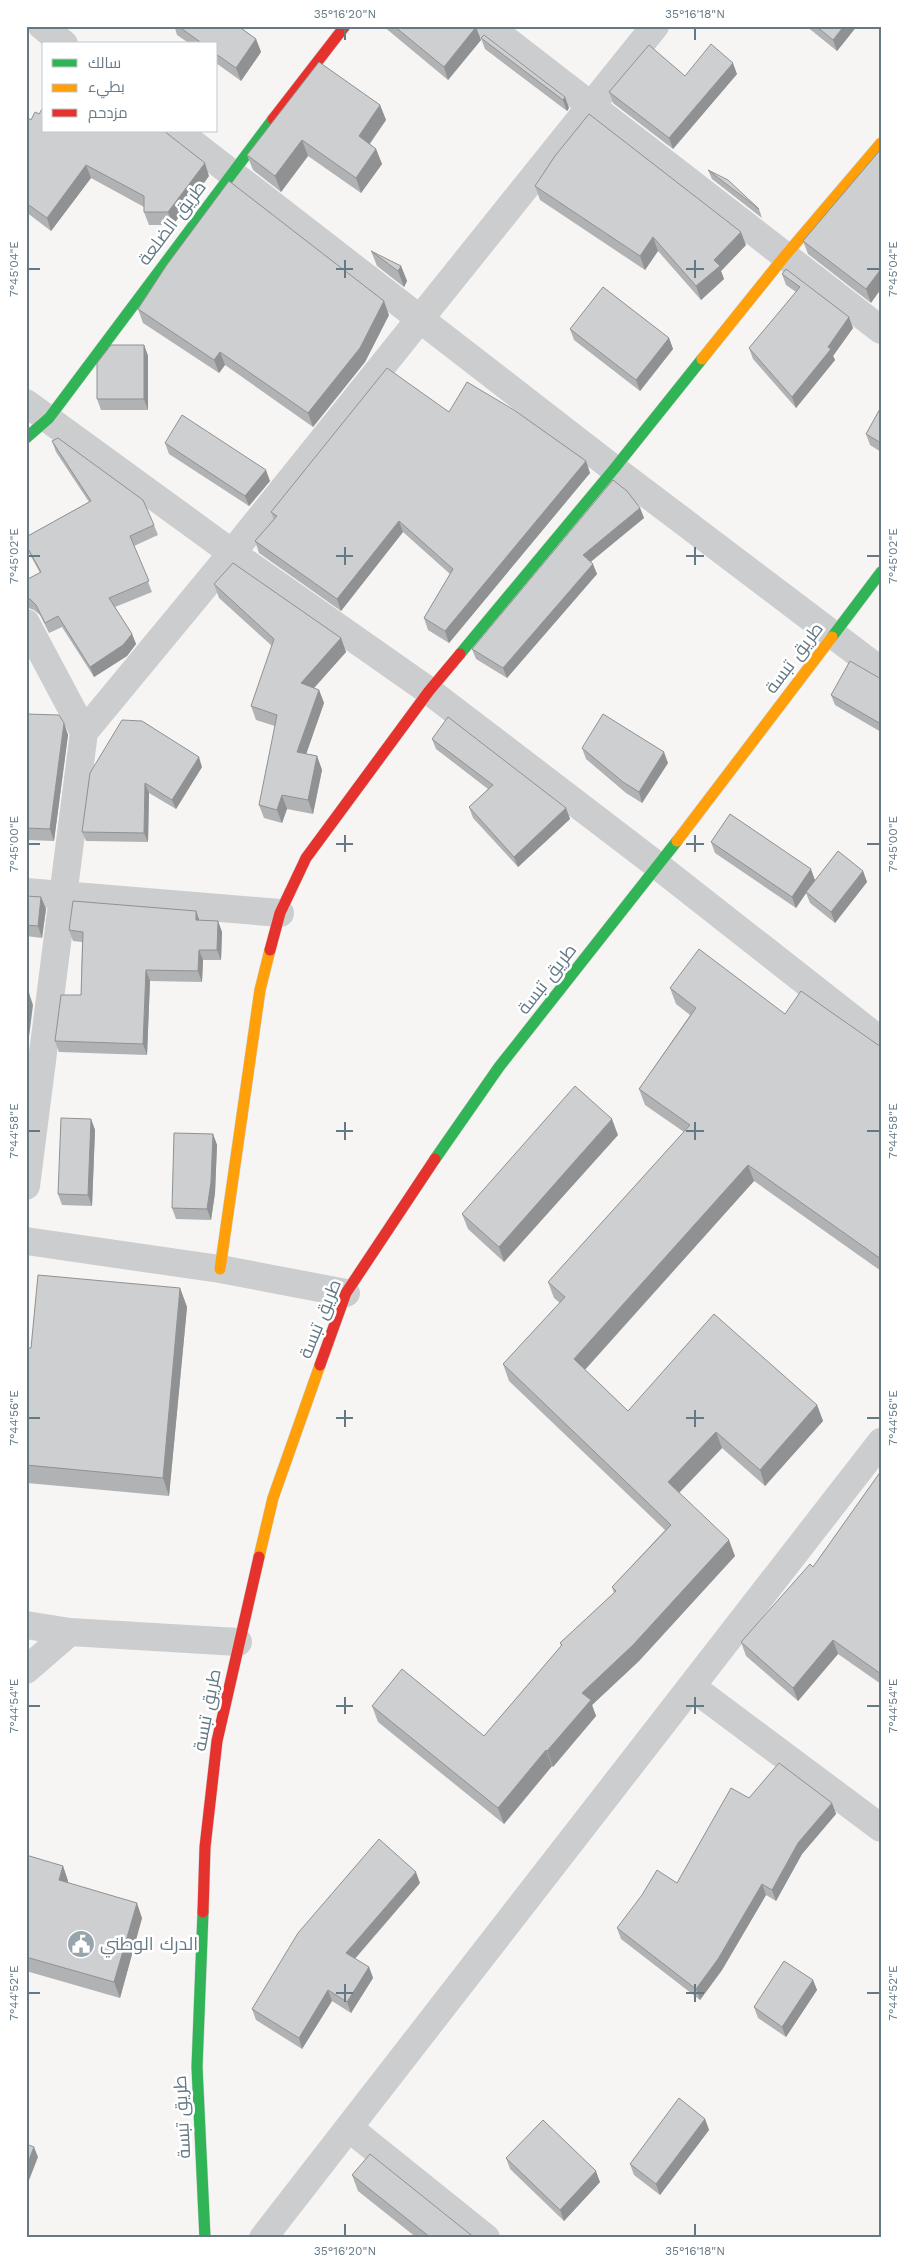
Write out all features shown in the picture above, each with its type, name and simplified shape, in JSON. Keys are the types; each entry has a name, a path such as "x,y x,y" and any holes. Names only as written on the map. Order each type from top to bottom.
{"main road":[{"name":"طريق الضلعة","path":"26,438 49,418 231,173 345,26"},
{"path":"220,1269 260,990 280,913 306,858 429,691 614,469 784,257 881,143"},
{"name":"طريق تبسة","path":"205,2238 197,2067 205,1847 217,1740 238,1642 273,1498 346,1293 400,1210 499,1067 658,866 881,572"}],"street":[{"path":"26,32 32,26"},
{"path":"42,26 62,42"},
{"path":"488,26 784,257 881,330"},
{"path":"26,1186 84,732 232,553 655,26"},
{"path":"178,132 614,469 832,636 881,671"},
{"path":"26,403 232,553 429,691 658,866 881,1041"},
{"path":"26,623 84,732"},
{"path":"26,892 280,913"},
{"path":"26,1241 220,1269 346,1293"},
{"path":"263,2238 881,1442"},
{"path":"26,1625 70,1632 238,1642"},
{"path":"26,1670 70,1632"},
{"path":"692,1687 881,1828"},
{"path":"348,2128 486,2238"}],"building":[{"path":"178,26 238,26 256,39 236,68 218,55 218,42 200,42"},
{"path":"394,26 475,26 476,27 444,67"},
{"path":"816,26 844,26 833,40"},
{"path":"484,35 565,97 563,100 481,38"},
{"path":"711,44 733,63 669,138 609,92 649,45 685,76"},
{"path":"319,62 380,105 359,136 376,149 356,178 302,140 275,176 247,155"},
{"path":"42,109 42,132 165,132 205,163 168,212 144,212 144,196 86,165 47,218 26,203 26,117 31,120 35,112 39,114"},
{"path":"589,114 741,232 714,260 720,266 696,286 653,237 640,256 535,186 555,156"},
{"path":"881,149 881,269 866,289 803,241"},
{"path":"708,170 728,180 759,209"},
{"path":"229,181 384,301 360,348 308,413 220,352 214,360 138,309 166,266"},
{"path":"371,251 401,266 398,271"},
{"path":"786,269 849,317 828,347 831,349 792,397 749,348 800,287 782,274"},
{"path":"603,287 669,338 636,380 570,329"},
{"path":"111,345 144,345 144,399 97,399 97,363"},
{"path":"387,368 449,412 467,382 514,410 586,461 445,631 424,618 453,569 399,521 337,599 255,541 277,516 271,512"},
{"path":"881,407 881,443 866,434"},
{"path":"182,415 266,470 245,496 165,443"},
{"path":"58,438 143,500 154,525 130,536 149,581 109,598 132,634 123,645 90,667 58,616 45,623 36,605 26,598 26,580 41,572 26,545 26,537 91,501 52,441"},
{"path":"613,480 627,491 640,508 583,555 593,564 503,668 472,649"},
{"path":"233,563 341,638 301,683 319,690 297,752 317,756 308,800 282,795 277,810 259,805 277,715 251,706 274,639 214,584"},
{"path":"850,661 881,679 881,724 831,695"},
{"path":"26,714 59,715 64,723 50,829 26,828"},
{"path":"603,714 664,752 639,792 623,782 582,748"},
{"path":"448,717 566,808 514,857 469,807 493,785 432,739"},
{"path":"122,720 142,721 199,757 172,800 145,783 144,833 82,832 90,773"},
{"path":"730,814 811,869 792,897 711,842"},
{"path":"838,851 863,871 831,912 806,892"},
{"path":"26,896 41,897 38,926 26,925"},
{"path":"73,901 196,911 196,920 218,921 217,950 199,950 198,971 146,970 143,1044 55,1041 61,995 81,995 83,932 69,930"},
{"path":"699,949 785,1014 801,991 881,1047 881,1259 748,1165 574,1359 628,1411 714,1314 817,1405 760,1470 716,1432 668,1482 729,1540 633,1645 582,1693 591,1700 498,1808 372,1706 402,1669 484,1736 562,1645 560,1643 616,1591 612,1587 671,1525 503,1364 565,1297 548,1282 690,1125 639,1089 696,1008 670,988"},
{"path":"26,993 29,993 26,1015"},
{"path":"575,1086 612,1119 499,1247 462,1214"},
{"path":"61,1118 91,1119 88,1195 58,1194"},
{"path":"174,1133 213,1134 211,1182 207,1209 172,1208"},
{"path":"38,1275 180,1288 163,1478 26,1465 26,1348 31,1348"},
{"path":"881,1471 881,1674 833,1640 793,1688 741,1642 810,1564 813,1567"},
{"path":"779,1763 832,1803 798,1843 772,1890 762,1884 718,1959 696,1989 617,1928 642,1895 657,1870 677,1883 731,1788 749,1798"},
{"path":"379,1839 416,1872 346,1953 369,1967 347,2002 328,1990 299,2038 252,2009 298,1933"},
{"name":"الدرك الوطني","path":"26,1855 63,1866 59,1880 137,1903 114,1982 26,1957"},
{"path":"784,1961 813,1980 782,2027 754,2007"},
{"path":"679,2098 705,2119 656,2184 630,2164"},
{"path":"543,2120 596,2171 560,2210 506,2158"},
{"path":"26,2144 34,2147 26,2167"},
{"path":"370,2154 477,2238 431,2238 352,2175"}],"traffic: fast":[{"path":"26,438 49,418 273,119"},
{"path":"460,654 614,469 702,359"},
{"path":"832,637 881,572"},
{"path":"435,1159 499,1067 677,841"},
{"path":"203,1912 197,2067 205,2238"}],"traffic: slow":[{"path":"702,359 784,257 881,143"},
{"path":"677,841 832,637"},
{"path":"220,1269 260,990 270,950"},
{"path":"259,1557 273,1498 320,1365"}],"traffic: jam":[{"path":"273,119 345,26"},
{"path":"270,950 280,913 306,858 429,691 460,654"},
{"path":"320,1365 346,1293 435,1159"},
{"path":"203,1912 205,1847 217,1741 259,1557"}],"place":[{"name":"الدرك الوطني","path":"81,1944"}]}
